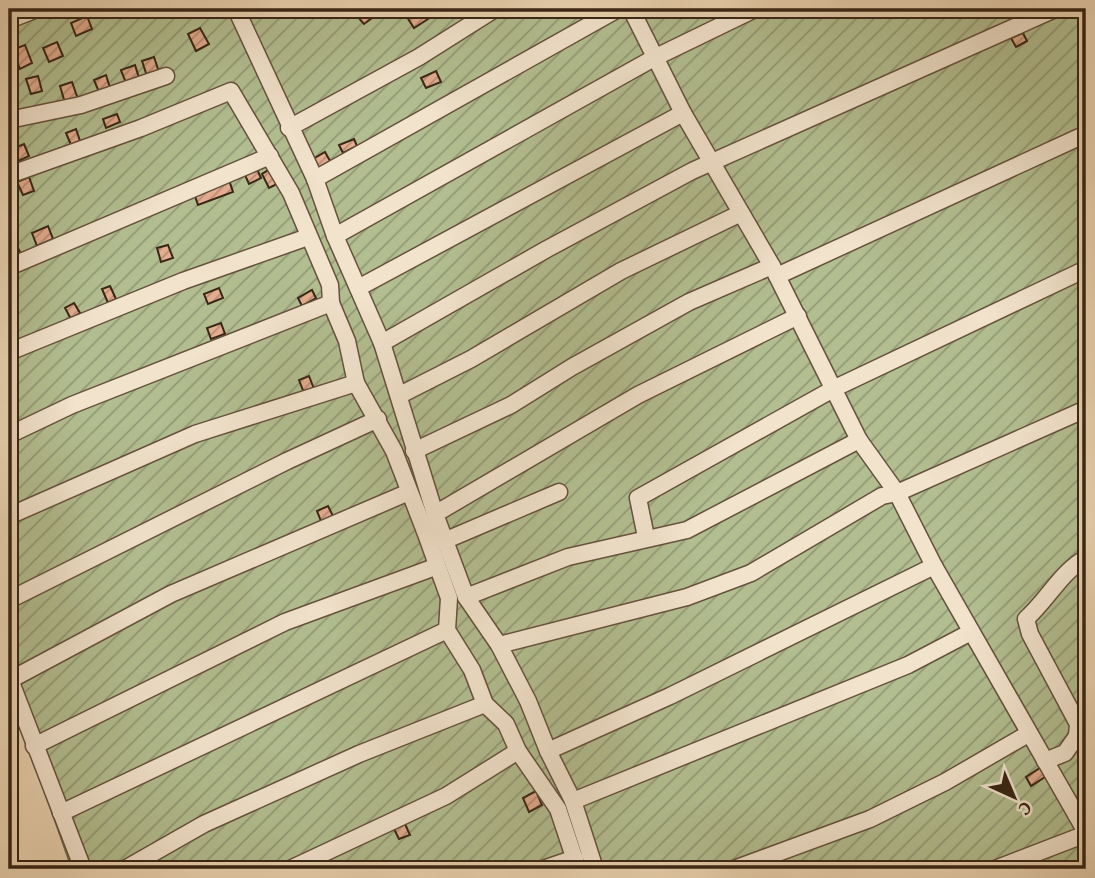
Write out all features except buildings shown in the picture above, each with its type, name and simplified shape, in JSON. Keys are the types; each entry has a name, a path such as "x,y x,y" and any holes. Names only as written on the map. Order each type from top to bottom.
{"street":[{"path":"9,20 37,9"},
{"path":"289,128 419,57 495,9"},
{"path":"315,179 618,9"},
{"path":"631,9 683,113 775,271 859,440 897,493 934,566 1086,833 995,869"},
{"path":"335,236 654,58 755,9"},
{"path":"382,343 547,249 712,164 1055,9"},
{"path":"240,10 289,128 315,179 335,236 382,343 400,395 414,451 466,597 499,645 528,701 548,751 573,801 595,869"},
{"path":"9,120 81,105 166,76"},
{"path":"9,175 141,128 231,91 291,193 307,237 330,285 331,303 347,341 356,383 378,419 449,598 447,631 472,670 485,704 506,724 518,751 558,809 576,864 543,869"},
{"path":"358,288 683,113"},
{"path":"414,451 511,405 572,367 689,302 775,271 1086,134"},
{"path":"9,267 270,156"},
{"path":"400,395 471,359 621,271 741,213"},
{"path":"9,352 183,281 307,237"},
{"path":"646,537 638,498 835,388 1086,269"},
{"path":"9,435 72,405 331,303"},
{"path":"435,514 638,395 798,316"},
{"path":"9,516 195,434 356,383"},
{"path":"499,645 687,597 751,573 883,496 897,493 1086,409"},
{"path":"9,600 378,419"},
{"path":"466,597 568,557 646,537 688,530 859,440"},
{"path":"83,869 9,679 171,594 409,492"},
{"path":"444,541 559,492"},
{"path":"1045,761 1065,753 1081,738 1078,724 1030,634 1026,619 1048,598 1068,568 1086,558"},
{"path":"548,751 670,696 934,566"},
{"path":"34,746 285,622 435,567"},
{"path":"61,813 447,631"},
{"path":"573,801 908,666 971,632"},
{"path":"124,869 204,824 359,754 485,704"},
{"path":"734,869 870,819 945,782 1028,734"},
{"path":"290,869 446,796 518,751"}],"green space":[{"path":"9,9 1086,9 1086,869 72,869 9,690"}]}
